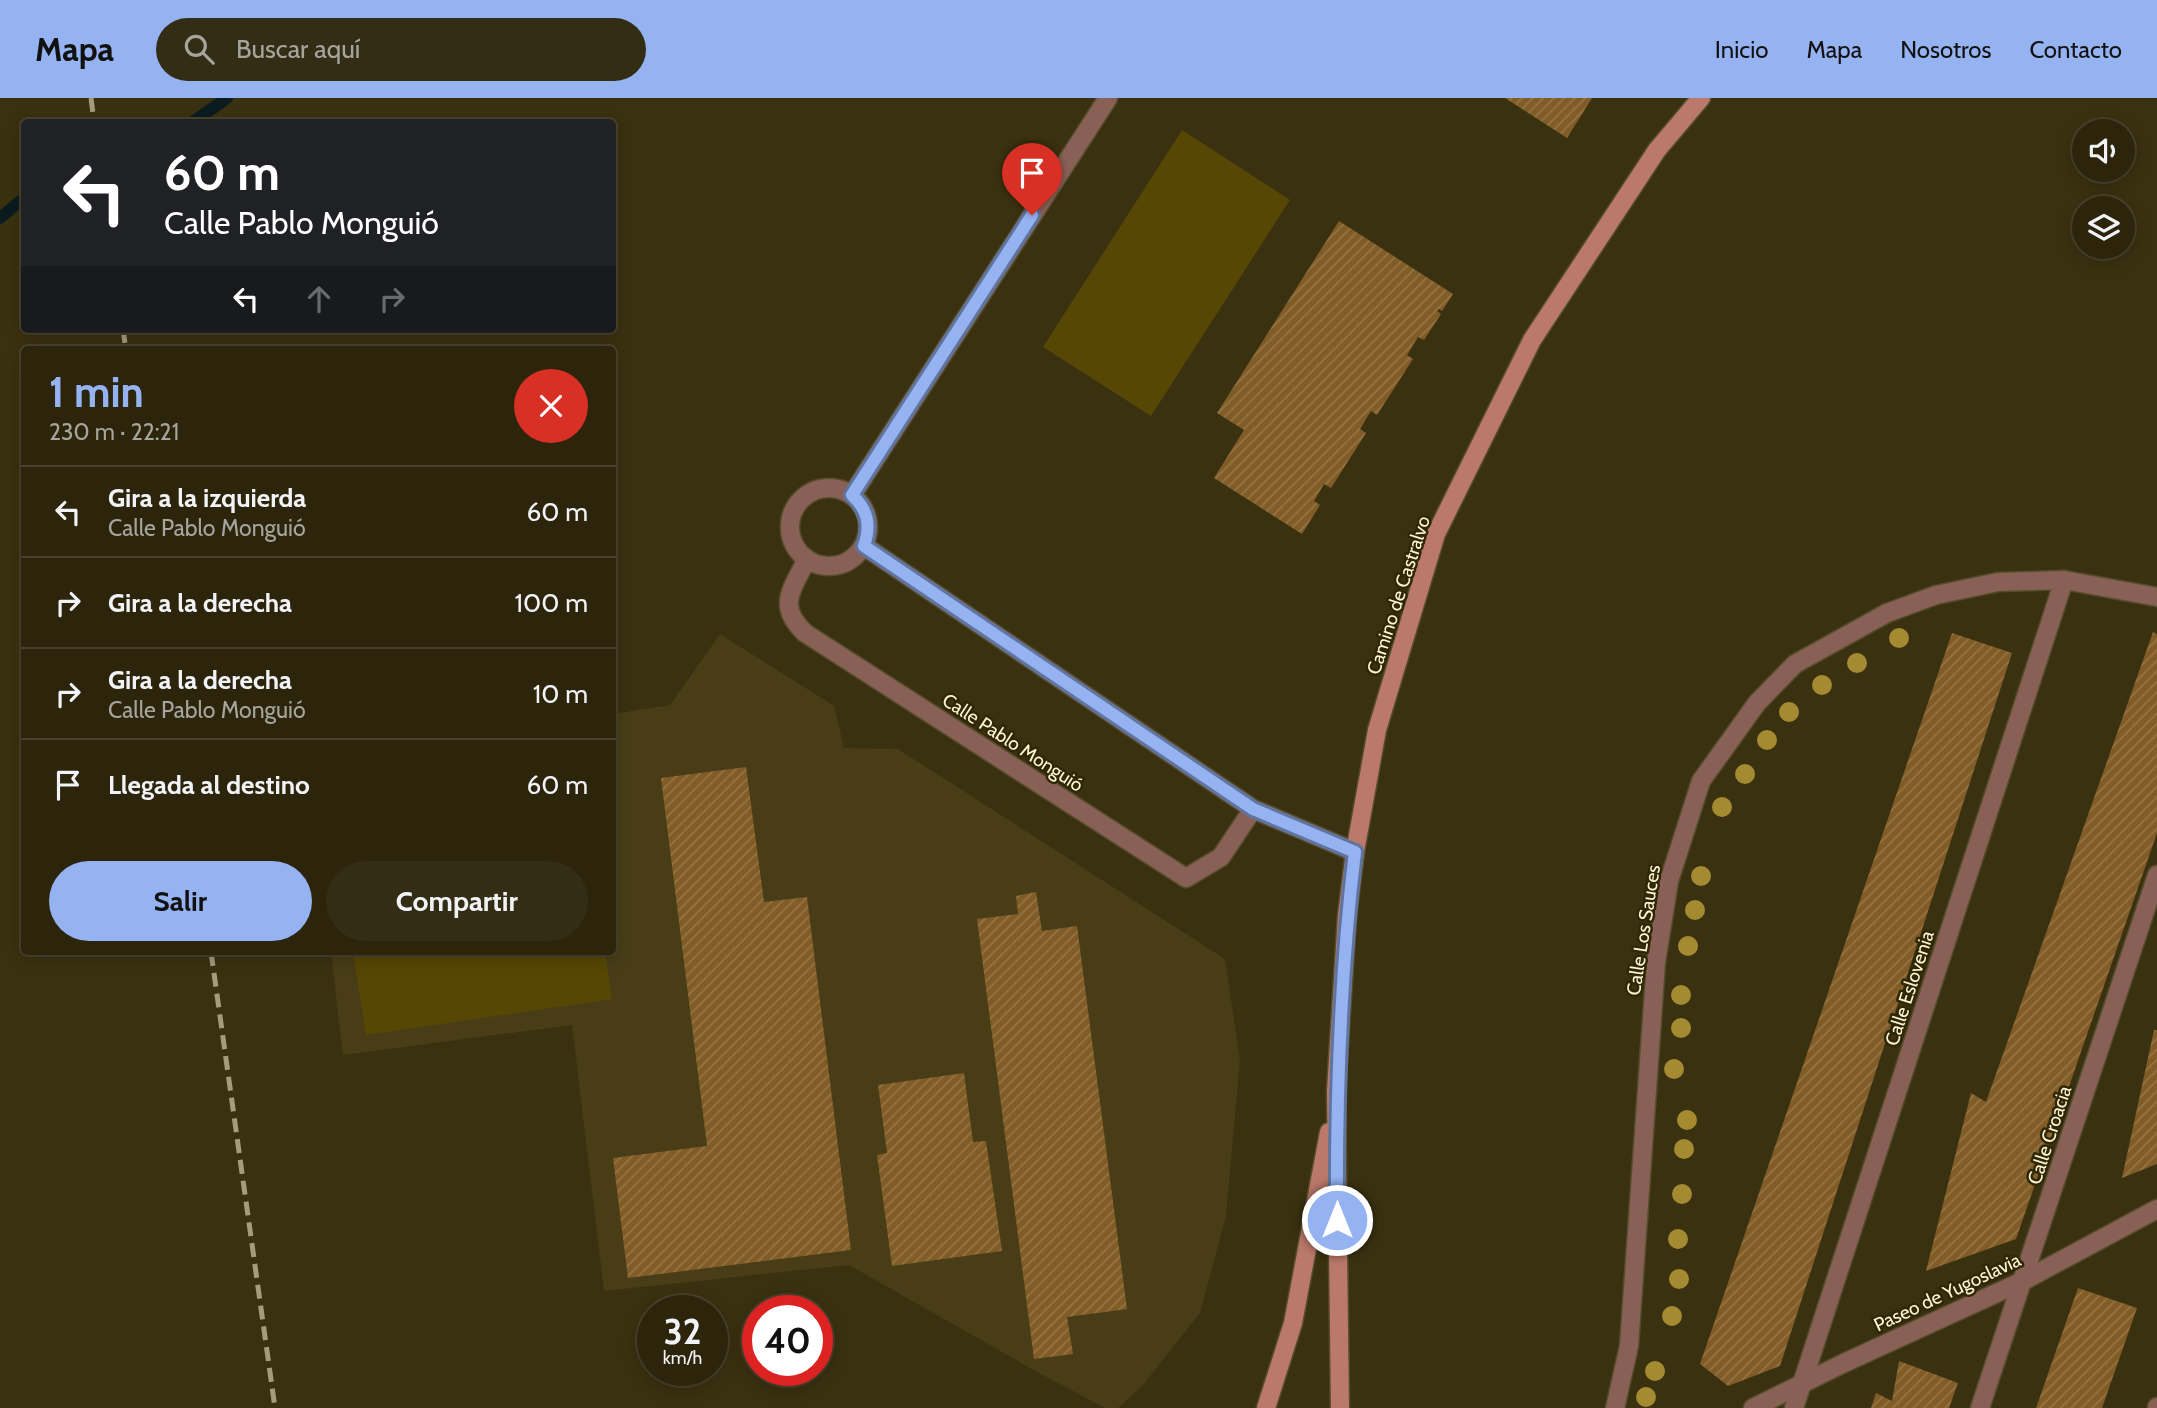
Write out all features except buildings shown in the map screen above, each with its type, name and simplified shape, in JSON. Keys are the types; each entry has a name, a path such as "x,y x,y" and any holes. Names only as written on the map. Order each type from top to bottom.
{"street":[{"path":"852,495 1108,98"},
{"name":"Camino de Castralvo","path":"1340,1408 1336,1091 1347,915 1355,852 1377,730 1436,534 1531,340 1657,150 1701,98"},
{"path":"839,489 852,495 866,512 868,524 864,546 844,563 818,565 797,549 791,537 793,510 801,499 813,491 839,489"},
{"path":"864,546 1253,809 1355,852"},
{"name":"Calle Pablo Monguió","path":"807,559 790,592 788,608 794,622 805,633 1186,878 1221,857 1253,809"},
{"name":"Calle Los Sauces","path":"1615,1408 1629,1346 1656,962 1668,881 1701,781 1767,694 1795,664 1887,612 1936,595 1998,582 2064,580 2157,597"},
{"name":"Calle Eslovenia","path":"1794,1408 2064,580"},
{"name":"Calle Croacia","path":"1980,1408 2157,875"},
{"name":"Camino de Castralvo","path":"1266,1408 1293,1324 1336,1091"},
{"name":"Paseo de Yugoslavia","path":"1753,1408 2023,1281 2157,1209"}],"shaded area":[{"path":"1182,130 1290,200 1151,416 1043,347"},
{"path":"720,634 834,706 844,748 898,749 1225,959 1240,1060 1226,1216 1200,1313 1143,1385 1118,1408 1105,1408 1039,1373 849,1265 604,1291 572,1025 343,1055 331,955 616,955 616,714 670,705"},
{"path":"353,955 605,955 612,999 366,1035"}],"waterway":[{"path":"197,119 227,98"},
{"path":"0,218 21,200"}],"railway":[{"path":"91,98 94,119"},
{"path":"124,333 125,346"},
{"path":"211,955 275,1408"}],"route":[{"path":"1032,215 852,495 866,512 868,524 864,546 1253,809 1355,852 1347,915 1336,1091 1337,1220"}]}
